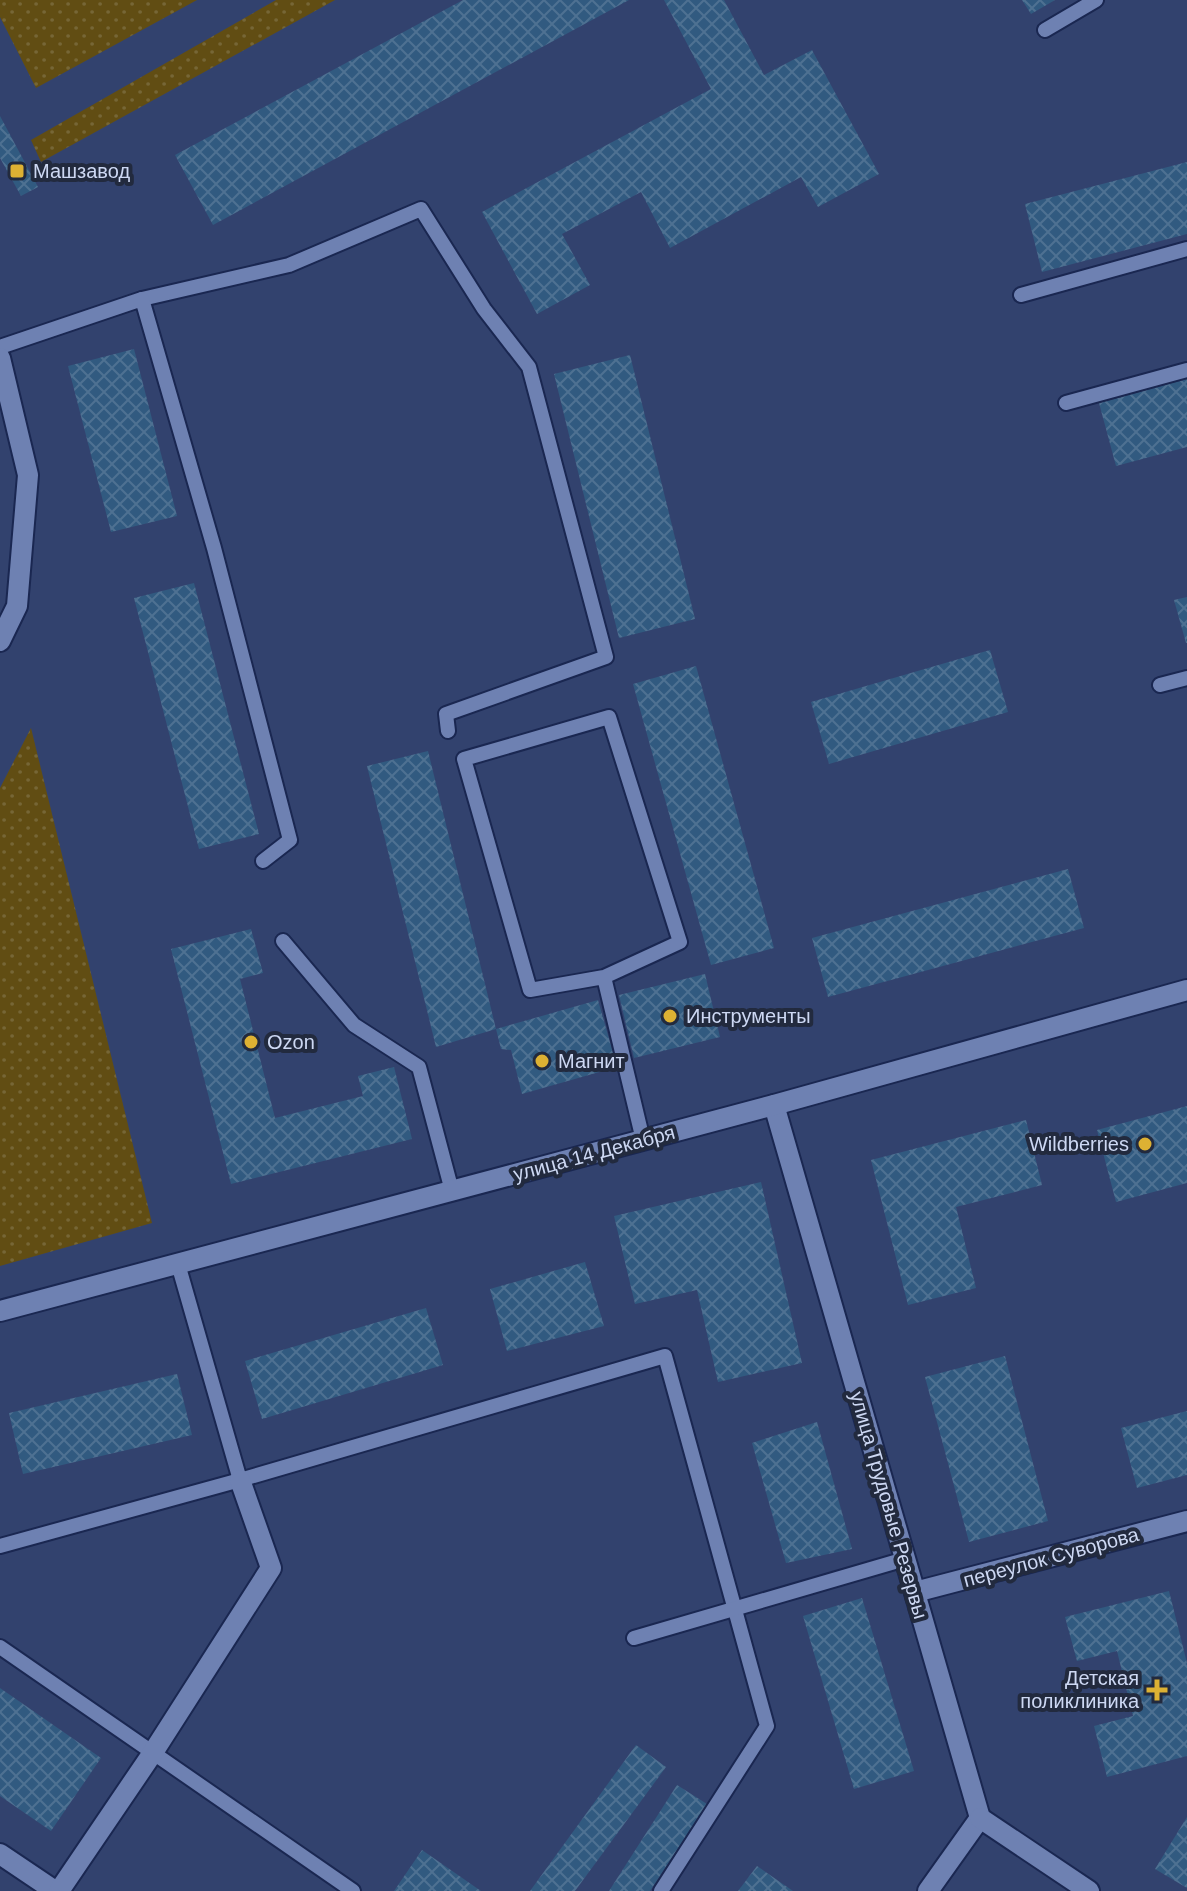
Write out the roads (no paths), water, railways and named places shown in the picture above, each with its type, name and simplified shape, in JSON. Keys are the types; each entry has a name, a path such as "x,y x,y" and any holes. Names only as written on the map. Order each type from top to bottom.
{"street":[{"path":"0,358 28,475 17,606 0,641"},
{"name":"улица 14 Декабря","path":"0,1311 774,1105 1187,990"},
{"name":"улица Трудовые Резервы","path":"774,1105 980,1818"},
{"path":"0,1854 57,1891 152,1754 271,1568 240,1480"},
{"name":"переулок Суворова","path":"915,1592 1187,1521"},
{"path":"928,1891 980,1818 1089,1891"}],"lane":[{"path":"1045,30 1096,0"},
{"path":"0,347 142,299 289,265 421,209 484,309 529,367 606,657 446,714 448,731"},
{"path":"1021,295 1187,249"},
{"path":"142,299 214,548 290,840 263,861"},
{"path":"1066,403 1187,370"},
{"path":"1160,685 1187,678"},
{"path":"609,717 680,942 604,977 530,990 464,759 609,717"},
{"path":"283,941 354,1025 419,1067 452,1191"},
{"path":"604,977 643,1140"},
{"path":"178,1264 240,1480"},
{"path":"0,1546 240,1480 665,1356 767,1726 661,1891"},
{"path":"634,1638 905,1559"},
{"path":"0,1647 353,1891"}],"place":[{"name":"Машзавод","path":"17,171"},
{"name":"Инструменты","path":"670,1016"},
{"name":"Ozon","path":"251,1042"},
{"name":"Магнит","path":"542,1061"},
{"name":"Wildberries","path":"1145,1144"},
{"name":"Детская поликлиника","path":"1157,1690"}]}
